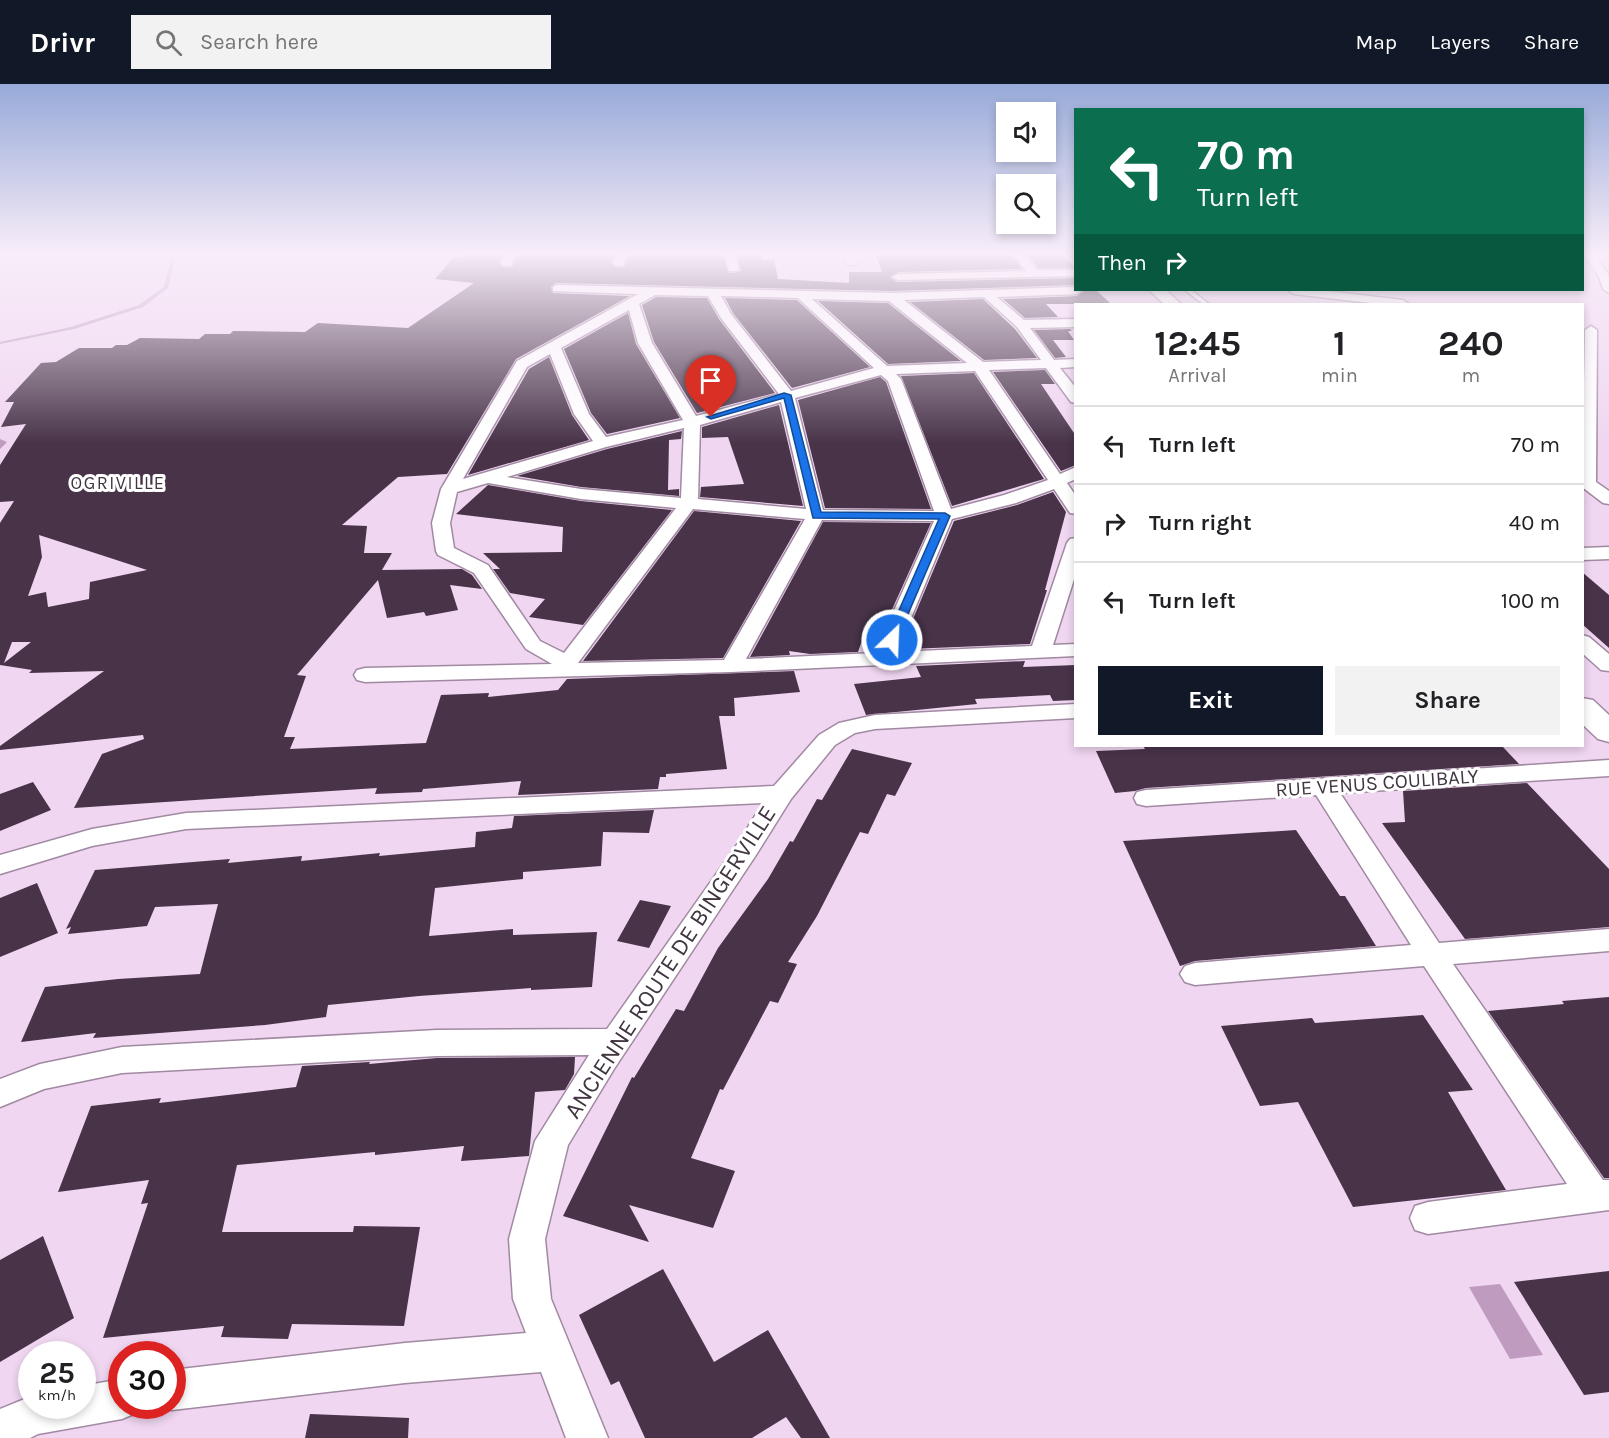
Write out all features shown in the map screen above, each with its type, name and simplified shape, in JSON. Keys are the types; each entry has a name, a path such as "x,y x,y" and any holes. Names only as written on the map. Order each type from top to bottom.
{"main road":[{"path":"1584,709 1609,732"}],"street":[{"path":"566,667 533,645 481,569 445,550 441,523 449,489 515,372 532,357 552,345 605,318"},
{"path":"566,667 689,503 692,422 645,343 637,318"},
{"path":"727,318 787,395 816,515 731,666"},
{"path":"826,318 894,379 945,516 883,660"},
{"path":"919,318 980,366 1074,506"},
{"path":"1015,318 1022,324 1074,396"},
{"path":"1022,324 1074,323"},
{"path":"1591,330 1585,481 1609,499"},
{"path":"552,345 582,414 602,443"},
{"path":"449,489 486,480 602,443 692,422 883,370 1074,363"},
{"path":"486,480 581,494 816,515 945,516 1010,499 1057,482 1074,473"},
{"path":"1041,652 1074,549"},
{"path":"1584,554 1609,553"},
{"path":"1584,643 1609,665"},
{"path":"365,675 566,667 731,666 1074,650"},
{"name":"ANCIENNE ROUTE DE BINGERVILLE","path":"588,1438 532,1299 527,1239 552,1141 615,1042 747,849 781,794 827,740 848,728 875,722 1074,711"},
{"name":"RUE VENUS COULIBALY","path":"1146,798 1609,768"},
{"path":"1323,787 1432,955 1602,1196 1428,1218"},
{"path":"0,865 78,841 139,826 186,821 781,794"},
{"path":"1195,974 1609,940"},
{"path":"0,1093 40,1077 122,1060 437,1043 615,1042"},
{"path":"186,1388 405,1362 553,1351"},
{"path":"0,1430 37,1414 108,1401"}],"shaded area":[{"path":"1500,1284 1543,1355 1510,1359 1469,1287"}],"building":[{"path":"422,318 590,318 516,359 447,474 398,477 342,525 367,526 364,553 392,553 382,570 462,569 472,575 482,589 450,585 458,610 426,616 424,612 387,618 378,580 297,675 306,676 284,737 295,737 290,749 426,743 441,695 489,693 488,697 558,690 567,679 794,671 800,692 734,698 735,716 719,716 727,769 666,774 666,777 660,777 658,789 518,795 521,781 423,789 422,792 375,794 377,788 74,808 102,754 144,739 143,735 0,750 0,746 104,671 29,673 32,670 0,665 0,523 14,501 0,502 0,465 26,424 1,427 14,402 5,402 41,363 56,362 79,348 112,348 116,345 127,345 140,338 199,339 205,334 230,334 233,331 305,332 318,323 408,328","holes":["39,535 147,570 90,582 89,599 48,607 46,592 28,596 42,557","12,642 31,642 4,663"]},
{"path":"619,318 629,318 636,344 680,418 607,434 591,413 564,349"},
{"path":"646,318 719,318 775,393 697,413 654,342"},
{"path":"737,318 817,318 870,367 792,388"},
{"path":"837,318 907,318 961,361 888,364"},
{"path":"931,318 1003,318 1015,329 1037,358 984,360"},
{"path":"1070,329 1072,331 1068,331 1074,340 1053,340 1066,357 1055,358 1034,330"},
{"path":"549,357 572,415 589,440 468,475 529,369"},
{"path":"1045,370 1055,384 1041,384 1074,433 1074,466 1061,471 993,372"},
{"path":"974,373 1044,479 952,506 901,376"},
{"path":"880,377 886,382 931,509 825,508 798,400"},
{"path":"779,405 803,506 700,497 701,487 744,484 728,437 702,438 702,427"},
{"path":"682,431 681,439 669,440 668,490 679,489 679,496 581,487 517,476 607,449"},
{"path":"488,485 581,501 672,510 583,625 529,617 545,599 510,593 493,569 500,569 483,553 562,552 563,527 456,514"},
{"path":"1053,492 1066,512 1045,590 1047,590 1030,644 909,649 905,638 954,521 1017,505"},
{"path":"694,511 801,521 723,658 583,661"},
{"path":"823,522 931,523 881,634 865,632 858,652 810,654 789,651 790,655 750,657"},
{"path":"1584,574 1609,595 1609,648 1584,626"},
{"path":"1025,661 1023,667 1074,665 1074,700 1053,701 1050,695 975,699 977,704 866,715 854,684 921,677 916,666"},
{"path":"1144,747 1503,747 1519,764 1146,788 1115,793 1096,751 1145,749"},
{"path":"852,749 912,763 895,796 887,794 868,834 860,832 817,916 788,962 797,964 778,1003 770,1001 723,1090 720,1089 691,1158 735,1171 713,1228 629,1205 649,1242 563,1216 632,1077 634,1078 676,1009 684,1011 718,948 768,879 790,841 793,842 817,799 822,800"},
{"path":"33,782 51,810 0,831 0,794"},
{"path":"1527,783 1609,869 1609,927 1465,939 1382,823 1405,822 1403,791"},
{"path":"654,810 649,833 603,832 601,866 523,872 523,879 435,888 429,936 513,929 513,935 597,932 592,987 531,990 531,988 419,996 328,1005 326,1017 265,1025 93,1038 96,1033 21,1042 45,987 118,979 200,974 218,904 155,907 147,926 68,934 71,927 66,929 95,870 230,859 228,863 302,856 301,861 475,847 476,832 512,828 514,816"},
{"path":"1296,830 1340,896 1345,896 1376,946 1195,961 1180,966 1123,841"},
{"path":"37,883 58,933 0,957 0,898"},
{"path":"640,900 671,906 649,948 617,941"},
{"path":"1609,997 1609,1178 1604,1178 1488,1011"},
{"path":"1423,1015 1473,1090 1448,1092 1506,1190 1353,1207 1298,1102 1260,1106 1221,1026 1312,1018 1315,1023"},
{"path":"575,1057 574,1074 565,1090 535,1092 529,1156 461,1161 464,1146 237,1165 222,1232 353,1232 354,1226 420,1227 404,1326 292,1324 288,1339 221,1337 224,1326 103,1338 148,1203 141,1204 149,1180 58,1192 91,1106 161,1098 159,1103 296,1087 302,1066 370,1062 369,1064 437,1058"},
{"path":"43,1236 74,1318 35,1341 18,1341 18,1351 0,1362 0,1260"},
{"path":"663,1269 714,1362 768,1330 830,1438 801,1438 786,1417 752,1438 645,1438 619,1381 611,1385 579,1315"},
{"path":"1609,1271 1609,1392 1584,1395 1514,1282"},
{"path":"310,1414 409,1418 408,1438 305,1438"}],"waterway":[{"path":"0,343 72,328 103,318"},
{"path":"0,441 4,442 0,447"}],"district":[{"name":"OGRIVILLE","path":"118,483"}],"route":[{"path":"711,417 787,395 816,515 945,516 892,640"}]}
